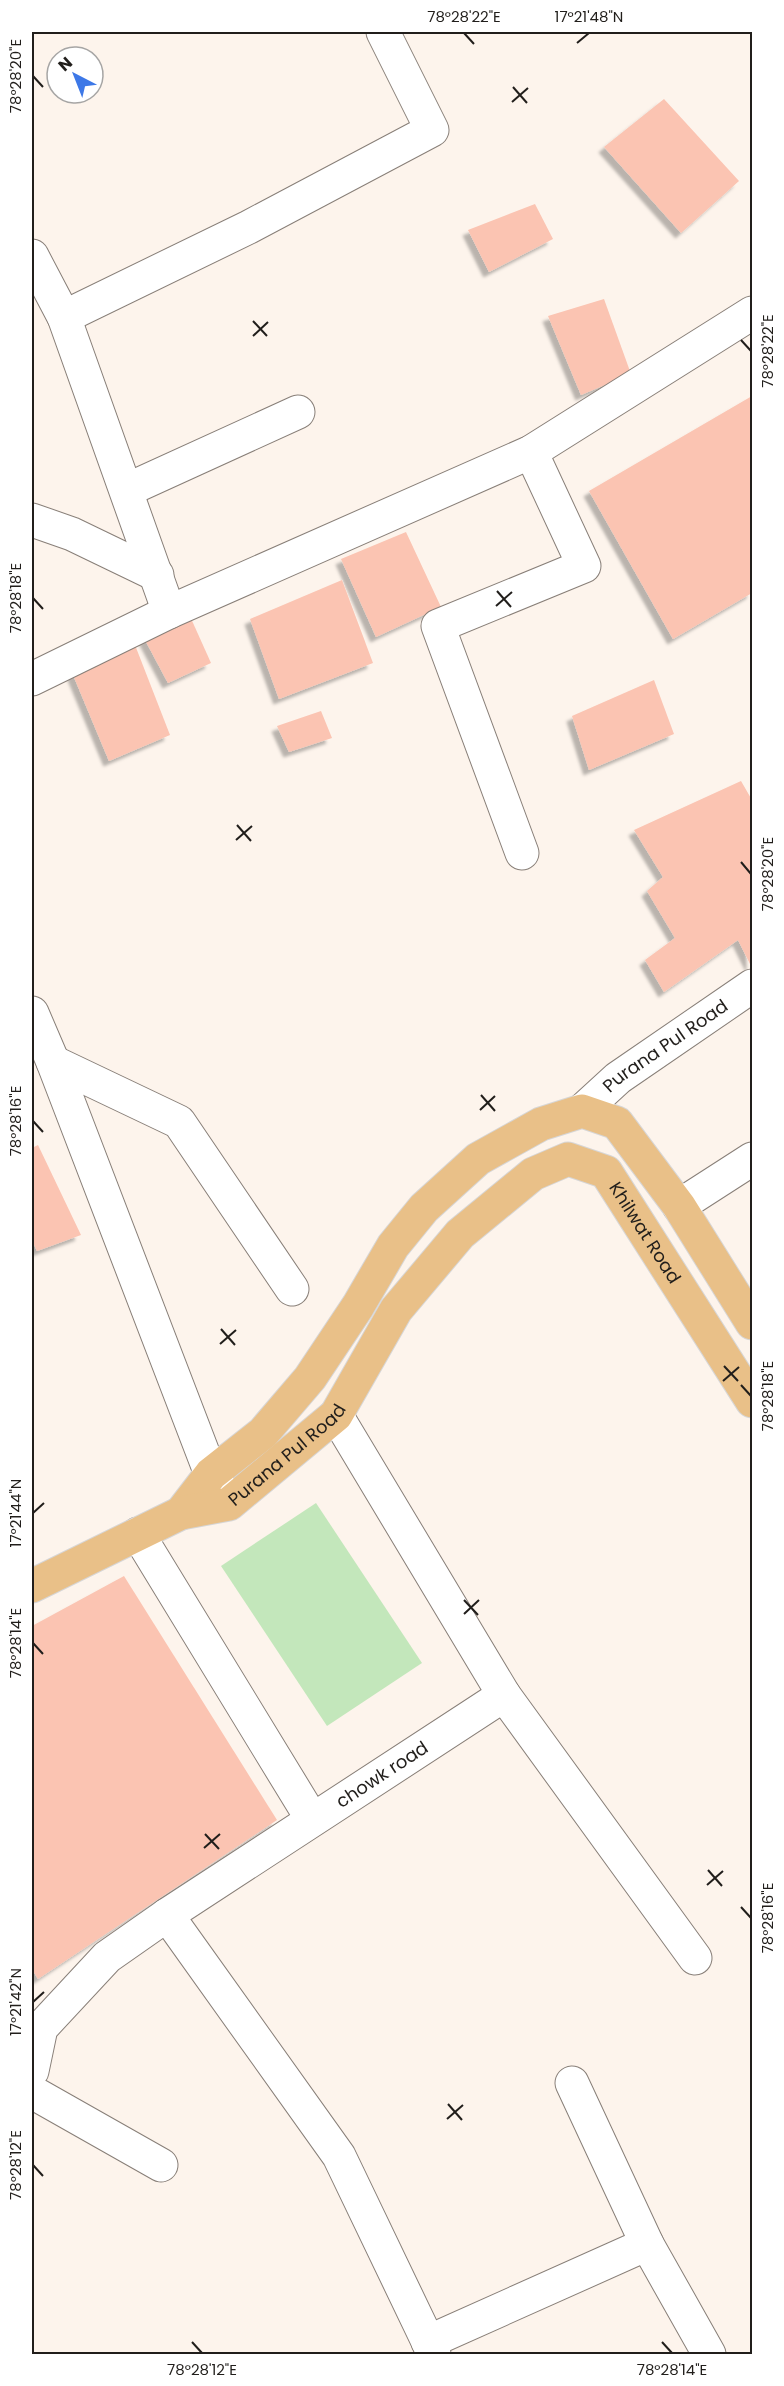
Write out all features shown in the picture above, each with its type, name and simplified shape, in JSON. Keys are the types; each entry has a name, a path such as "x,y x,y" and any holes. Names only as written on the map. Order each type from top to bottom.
{"main road":[{"path":"181,1513 211,1474 262,1433 310,1378 358,1306 393,1246 424,1208 478,1159 541,1124 582,1112 617,1123 679,1206 753,1323"},
{"name":"Khilwat Road","path":"396,1310 460,1234 533,1174 568,1159 606,1172 753,1401"},
{"name":"Purana Pul Road","path":"32,1586 181,1513 229,1504 336,1415 396,1310"}],"street":[{"path":"64,317 249,227 432,130 385,32"},
{"path":"32,256 64,317 169,612"},
{"path":"32,679 169,612 531,452 753,313"},
{"path":"127,490 298,412"},
{"path":"522,853 438,626 584,566 531,452"},
{"path":"32,520 72,534 157,575"},
{"name":"Purana Pul Road","path":"582,1112 618,1078 753,986"},
{"path":"32,1013 211,1474 229,1504"},
{"path":"52,1062 179,1122 292,1289"},
{"path":"679,1206 753,1159"},
{"path":"336,1415 504,1695 695,1958"},
{"path":"138,1534 312,1819"},
{"name":"chowk road","path":"32,2071 36,2021 107,1958 167,1915 504,1695"},
{"path":"167,1915 339,2156 431,2348 647,2244"},
{"path":"572,2083 647,2244 709,2355"},
{"path":"32,2092 161,2165"}],"green space":[{"path":"316,1503 422,1663 327,1726 221,1566"}],"building":[{"path":"664,99 739,181 681,233 604,147"},
{"path":"535,204 553,239 489,272 468,230"},
{"path":"604,299 631,374 581,395 548,316"},
{"path":"752,396 752,593 673,639 589,491"},
{"path":"406,532 441,607 376,637 341,559"},
{"path":"342,580 373,663 279,699 250,619"},
{"path":"189,614 211,663 168,683 144,638"},
{"path":"135,645 170,735 109,761 71,670"},
{"path":"654,680 674,734 589,770 572,716"},
{"path":"321,711 332,738 289,752 277,726"},
{"path":"741,781 752,800 752,968 738,940 664,992 645,960 675,938 647,891 663,877 634,830"},
{"path":"38,1145 81,1235 37,1251 32,1240 32,1148"},
{"path":"124,1576 277,1820 38,1979 32,1969 32,1626"}]}
